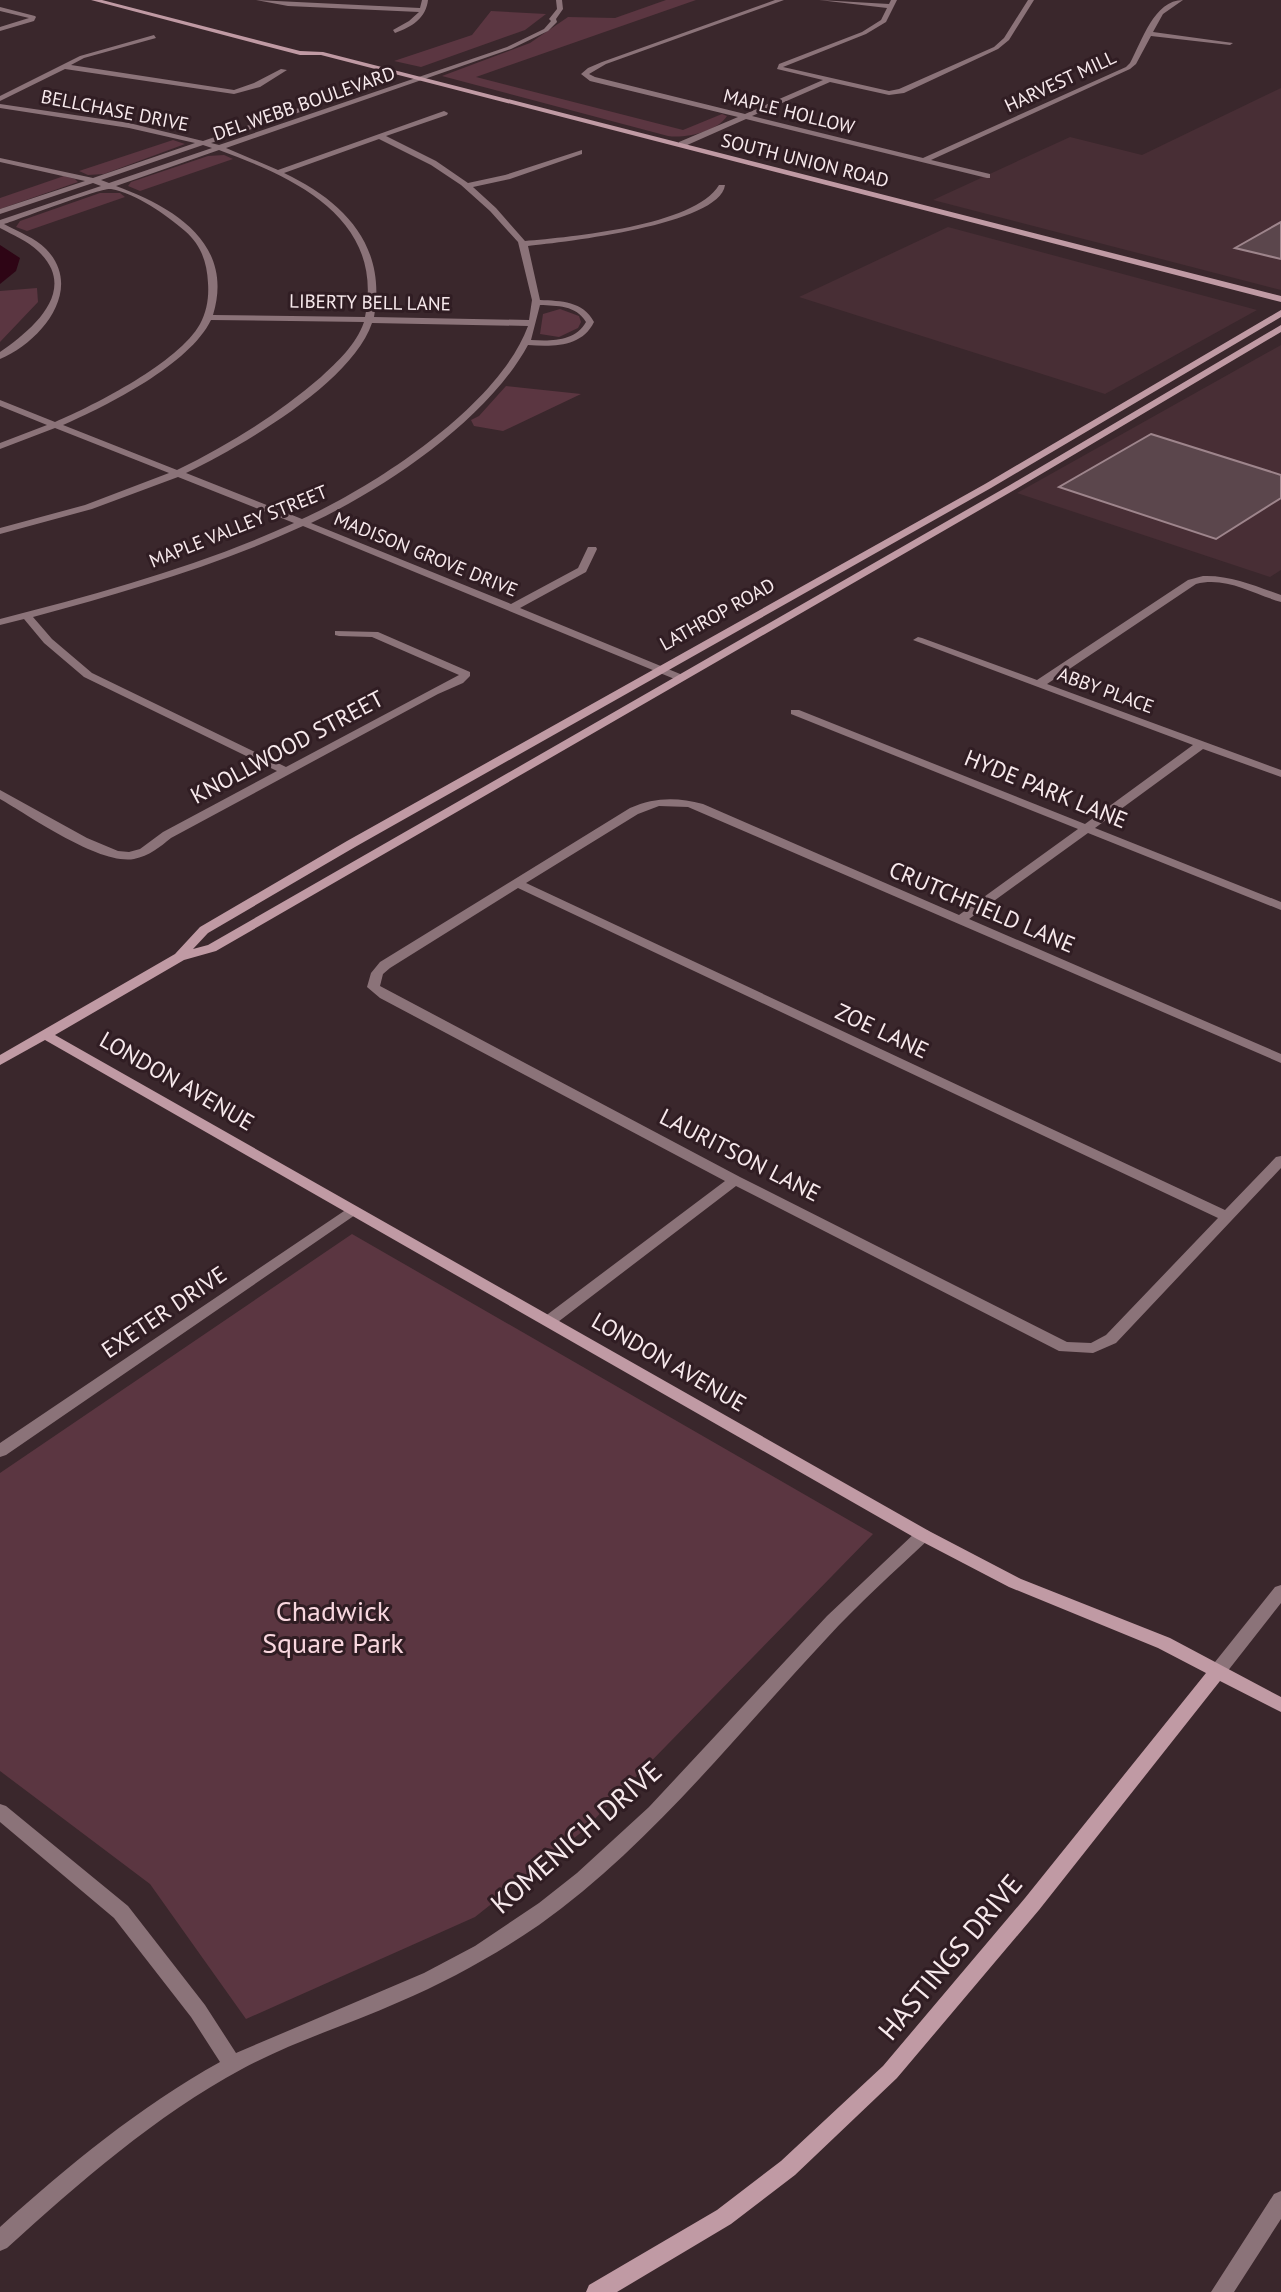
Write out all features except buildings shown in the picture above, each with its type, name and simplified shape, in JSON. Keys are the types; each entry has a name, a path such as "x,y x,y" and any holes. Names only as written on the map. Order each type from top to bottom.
{"street":[{"name":"SOUTH UNION ROAD","path":"94,0 300,53 321,53 1281,299"},
{"name":"SOUTH UNION ROAD","path":"126,0 318,49 321,53"},
{"path":"259,0 288,4 424,10"},
{"path":"395,31 412,23 424,10 425,0"},
{"path":"552,19 560,9 559,0"},
{"name":"MAPLE HOLLOW","path":"781,0 604,63 585,74 593,79 987,176"},
{"path":"822,0 892,3 884,21 864,33 779,68 889,93 996,48 1007,39 1031,0"},
{"name":"HARVEST MILL","path":"924,160 1119,74 1133,64 1160,13 1180,0"},
{"path":"0,9 33,17 32,20 0,29"},
{"name":"DEL WEBB BOULEVARD","path":"0,212 405,75 522,34 552,19 555,21 546,30 509,48 0,224"},
{"path":"1149,34 1230,43"},
{"path":"0,99 62,66 114,46 154,37"},
{"path":"62,66 234,92 257,85 283,70"},
{"path":"682,144 827,81"},
{"name":"BELLCHASE DRIVE","path":"0,106 114,122 218,149 276,173 309,190 333,207 367,251 373,275 365,332 344,359 312,392 273,421 174,474 95,504 0,531"},
{"path":"276,173 444,113"},
{"name":"MAPLE VALLEY STREET","path":"0,622 110,594 199,565 348,500 421,455 468,415 503,375 526,342 536,302 523,244 469,185 434,163 379,136"},
{"path":"469,185 508,177 579,152"},
{"path":"0,160 29,164 94,180 142,200 191,230 214,265 216,282 204,325 188,344 160,369 130,389 54,425 0,446"},
{"path":"523,244 604,236 646,227 705,203 718,196 722,187"},
{"path":"0,224 46,253 58,278 58,289 47,318 0,356"},
{"path":"526,342 546,344 575,337 585,331 590,322 586,315 573,307 536,302"},
{"name":"LATHROP ROAD","path":"0,1061 178,957 204,930 659,669 996,481 1281,313"},
{"name":"LIBERTY BELL LANE","path":"207,317 531,323"},
{"name":"LATHROP ROAD","path":"178,957 212,948 1013,486 1281,328"},
{"name":"MADISON GROVE DRIVE","path":"0,403 301,522 681,678"},
{"path":"996,481 1013,486"},
{"path":"512,608 582,570 592,550"},
{"path":"1039,684 1192,582 1214,578 1281,599"},
{"path":"26,615 48,641 88,675 285,771"},
{"name":"KNOLLWOOD STREET","path":"0,794 104,851 128,856 142,853 167,835 459,681 466,674 374,634 339,633"},
{"name":"ABBY PLACE","path":"918,640 1281,774"},
{"name":"HYDE PARK LANE","path":"795,712 1281,906"},
{"path":"960,920 1201,744"},
{"name":"CRUTCHFIELD LANE","path":"519,884 634,811 664,800 678,800 1281,1059"},
{"name":"LAURITSON LANE","path":"519,884 385,965 373,980 373,987 735,1180 1064,1347 1093,1348 1111,1339 1281,1160"},
{"name":"ZOE LANE","path":"519,884 1226,1216"},
{"name":"LONDON AVENUE","path":"46,1035 923,1535 1015,1583 1164,1643 1281,1705"},
{"path":"549,1321 735,1180"},
{"name":"EXETER DRIVE","path":"0,1451 353,1210"},
{"name":"KOMENICH DRIVE","path":"0,2241 43,2202 168,2104 232,2064 282,2040 415,1987 482,1952 546,1908 652,1815 824,1630 923,1535"},
{"name":"HASTINGS DRIVE","path":"597,2292 724,2217 788,2168 890,2072 1032,1904 1281,1591"},
{"path":"0,1811 121,1913 198,2011 232,2064"},
{"path":"1222,2292 1281,2201"}],"shaded area":[{"path":"1281,88 1281,290 933,200 1070,137 1142,155"},
{"path":"948,227 1257,310 1105,394 799,297"},
{"path":"0,245 20,258 16,271 0,284"},
{"path":"1281,345 1281,570 1270,577 1017,493"}],"green space":[{"path":"666,0 696,0 476,77 683,130 722,114 727,116 709,130 683,136 668,136 442,76 530,43 568,17 615,18"},
{"path":"491,11 546,14 525,30 421,67 394,61 472,35"},
{"path":"173,140 185,144 104,174 88,175 79,171"},
{"path":"224,155 233,159 140,191 128,186 131,182 208,156"},
{"path":"64,176 78,182 0,209 0,198"},
{"path":"100,193 120,193 125,197 27,231 16,227 20,221"},
{"path":"37,288 38,302 0,342 0,291"},
{"path":"560,309 579,316 581,322 578,328 559,337 540,334 543,314"},
{"path":"506,386 581,394 503,431 474,426 471,420 479,416"},
{"name":"Chadwick Square Park","path":"352,1234 873,1534 583,1831 475,1917 246,2019 150,1884 0,1771 0,1473"}]}
